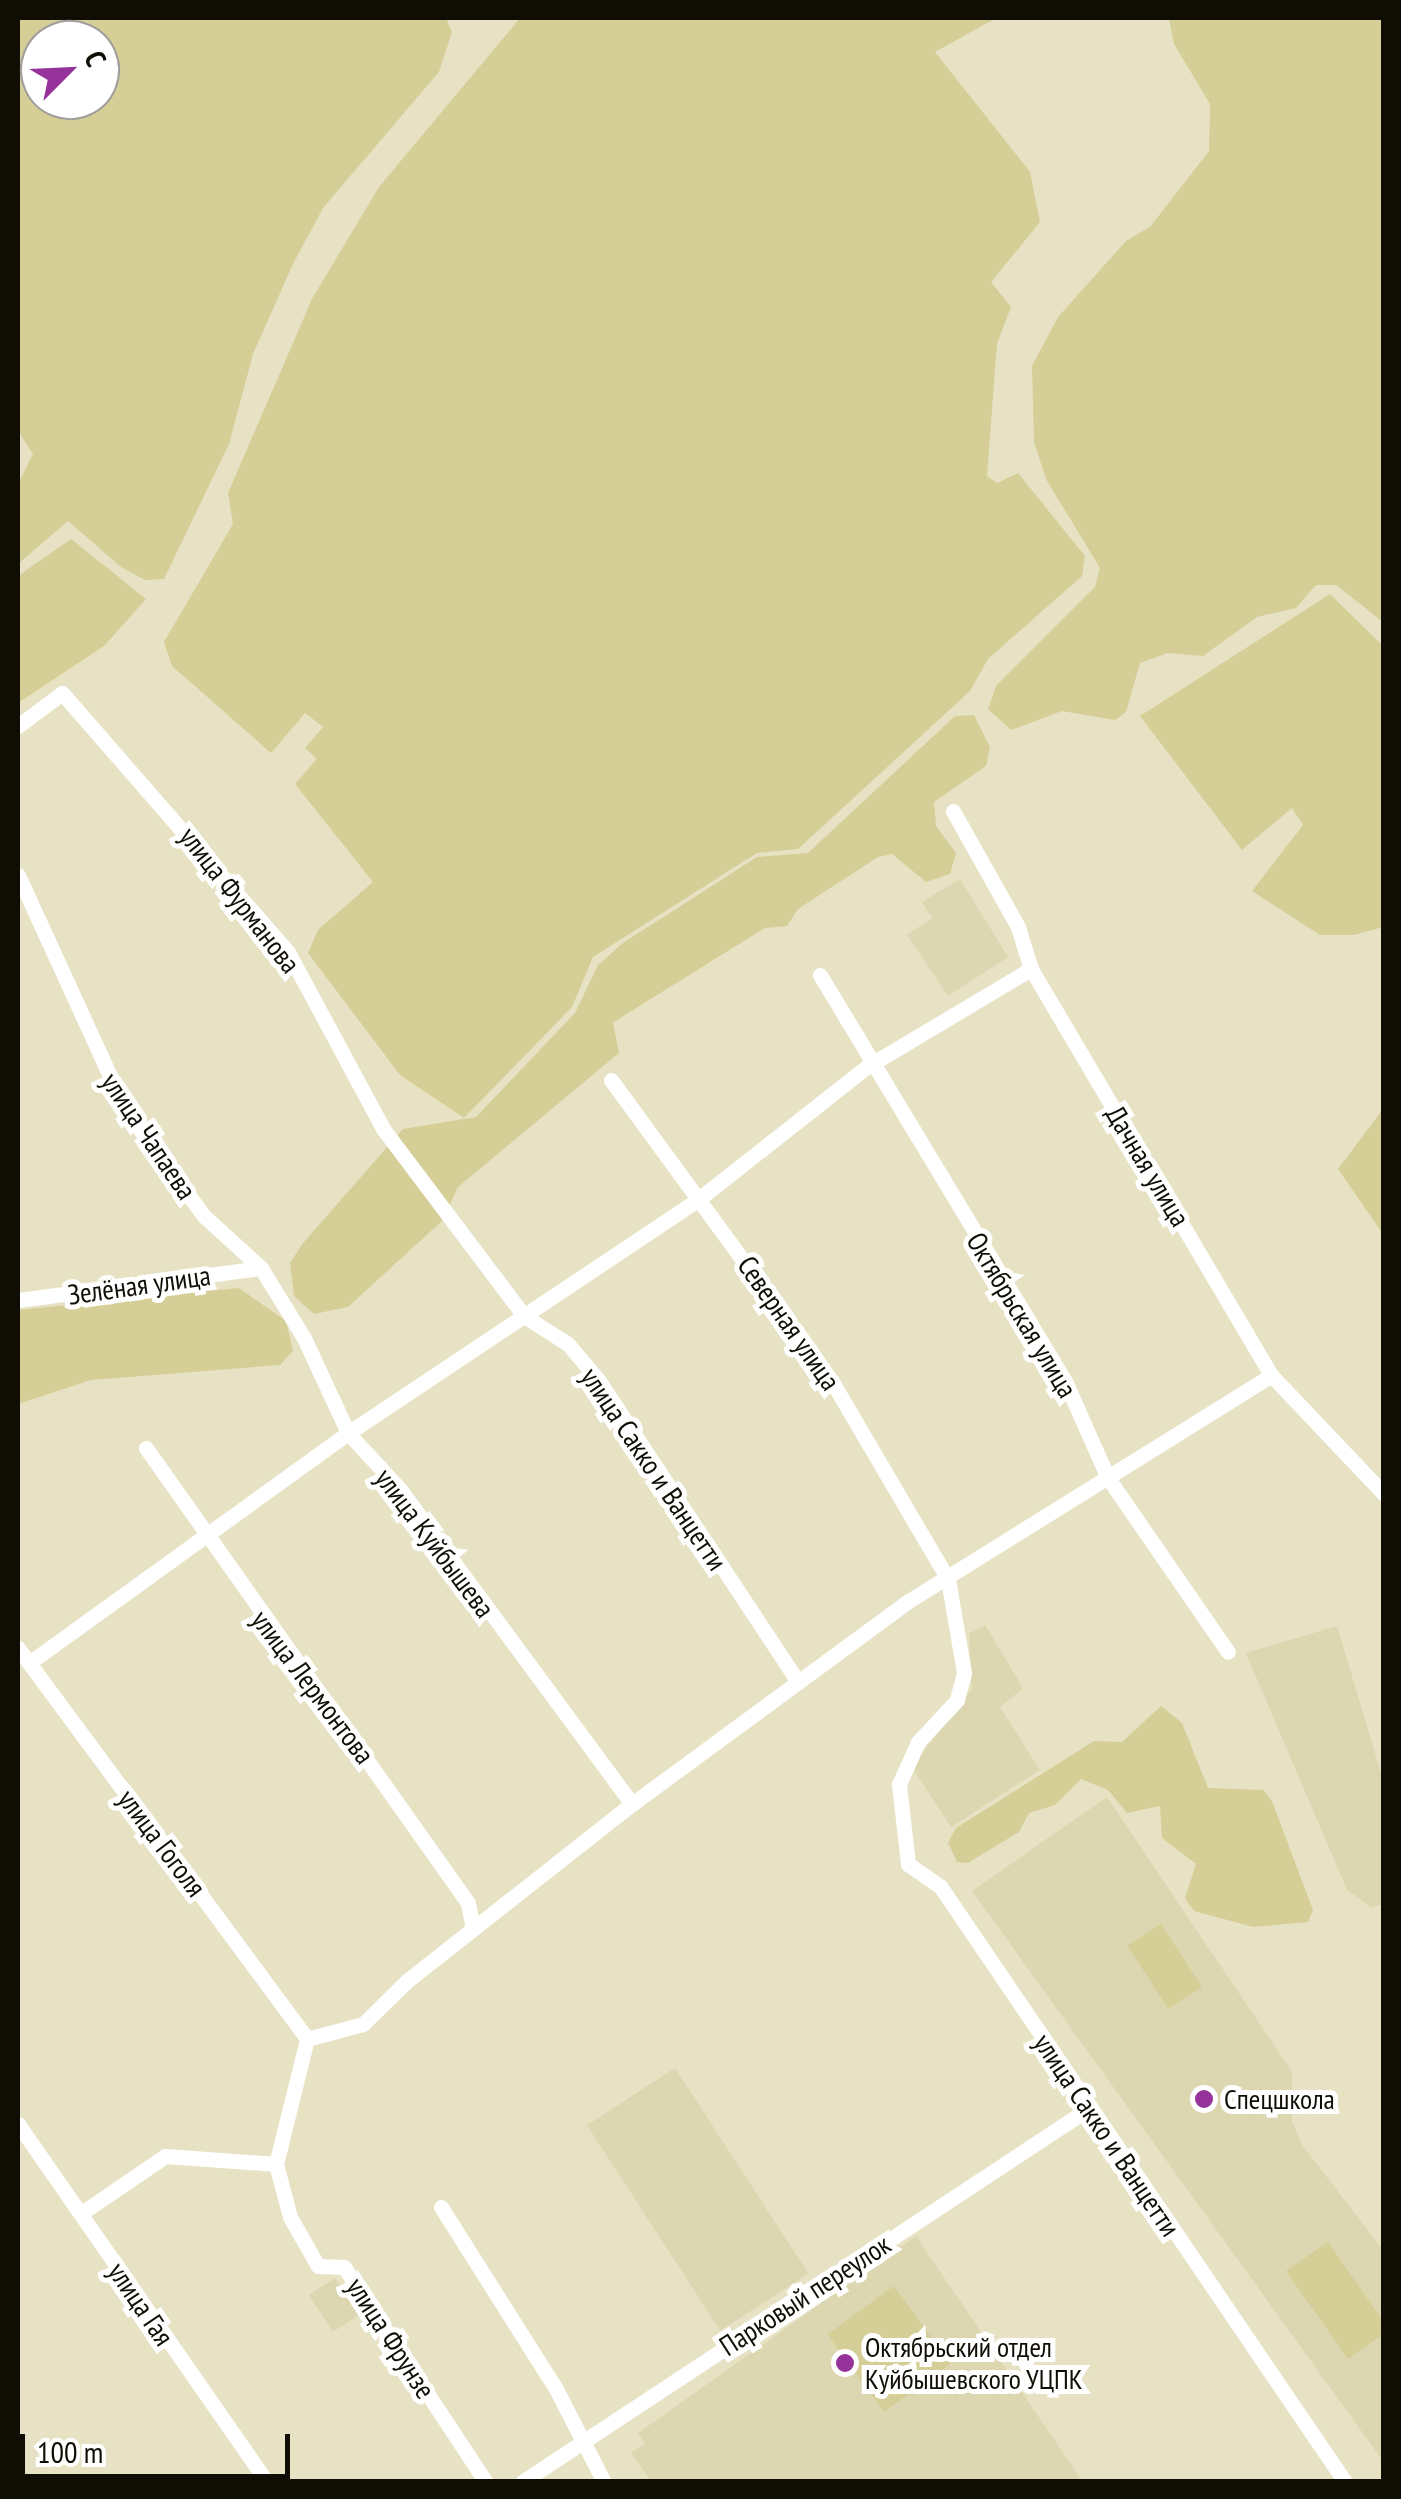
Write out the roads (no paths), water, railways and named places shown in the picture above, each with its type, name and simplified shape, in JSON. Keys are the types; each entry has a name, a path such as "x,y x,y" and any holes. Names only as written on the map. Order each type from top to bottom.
{"street":[{"name":"улица Фурманова","path":"18,726 62,693 288,952 384,1130"},
{"name":"Дачная улица","path":"953,810 1018,927 1031,969 1272,1375 1384,1494"},
{"name":"улица Чапаева","path":"18,875 124,1109 204,1216 260,1268"},
{"path":"29,1663 348,1433 700,1198 868,1066 1031,969"},
{"name":"Октябрьская улица","path":"820,976 868,1066 1065,1381 1108,1478 1228,1652"},
{"name":"Северная улица","path":"611,1080 834,1385 948,1579"},
{"name":"улица Сакко и Ванцетти","path":"384,1130 524,1316 568,1344 599,1381 798,1682"},
{"name":"Зелёная улица","path":"18,1300 260,1268"},
{"name":"улица Куйбышева","path":"260,1268 304,1338 348,1433 399,1488 632,1804"},
{"path":"83,2212 165,2156 276,2164 306,2039 363,2024 474,1928 632,1804 798,1682 948,1579 1272,1375"},
{"name":"улица Лермонтова","path":"146,1448 203,1539 468,1903 474,1928"},
{"name":"улица Сакко и Ванцетти","path":"948,1579 964,1673 957,1700 918,1742 900,1784 908,1864 940,1886 1345,2482"},
{"name":"улица Гоголя","path":"18,1648 306,2039"},
{"name":"Парковый переулок","path":"522,2482 1088,2108"},
{"name":"улица Гая","path":"18,2124 83,2212 267,2482"},
{"name":"улица Фрунзе","path":"276,2164 306,2252 318,2266 344,2266 486,2482"},
{"path":"442,2207 604,2482"}],"place":[{"name":"Спецшкола","path":"1204,2099"},
{"name":"Октябрьский отдел Куйбышевского УЦПК","path":"845,2363"}]}
